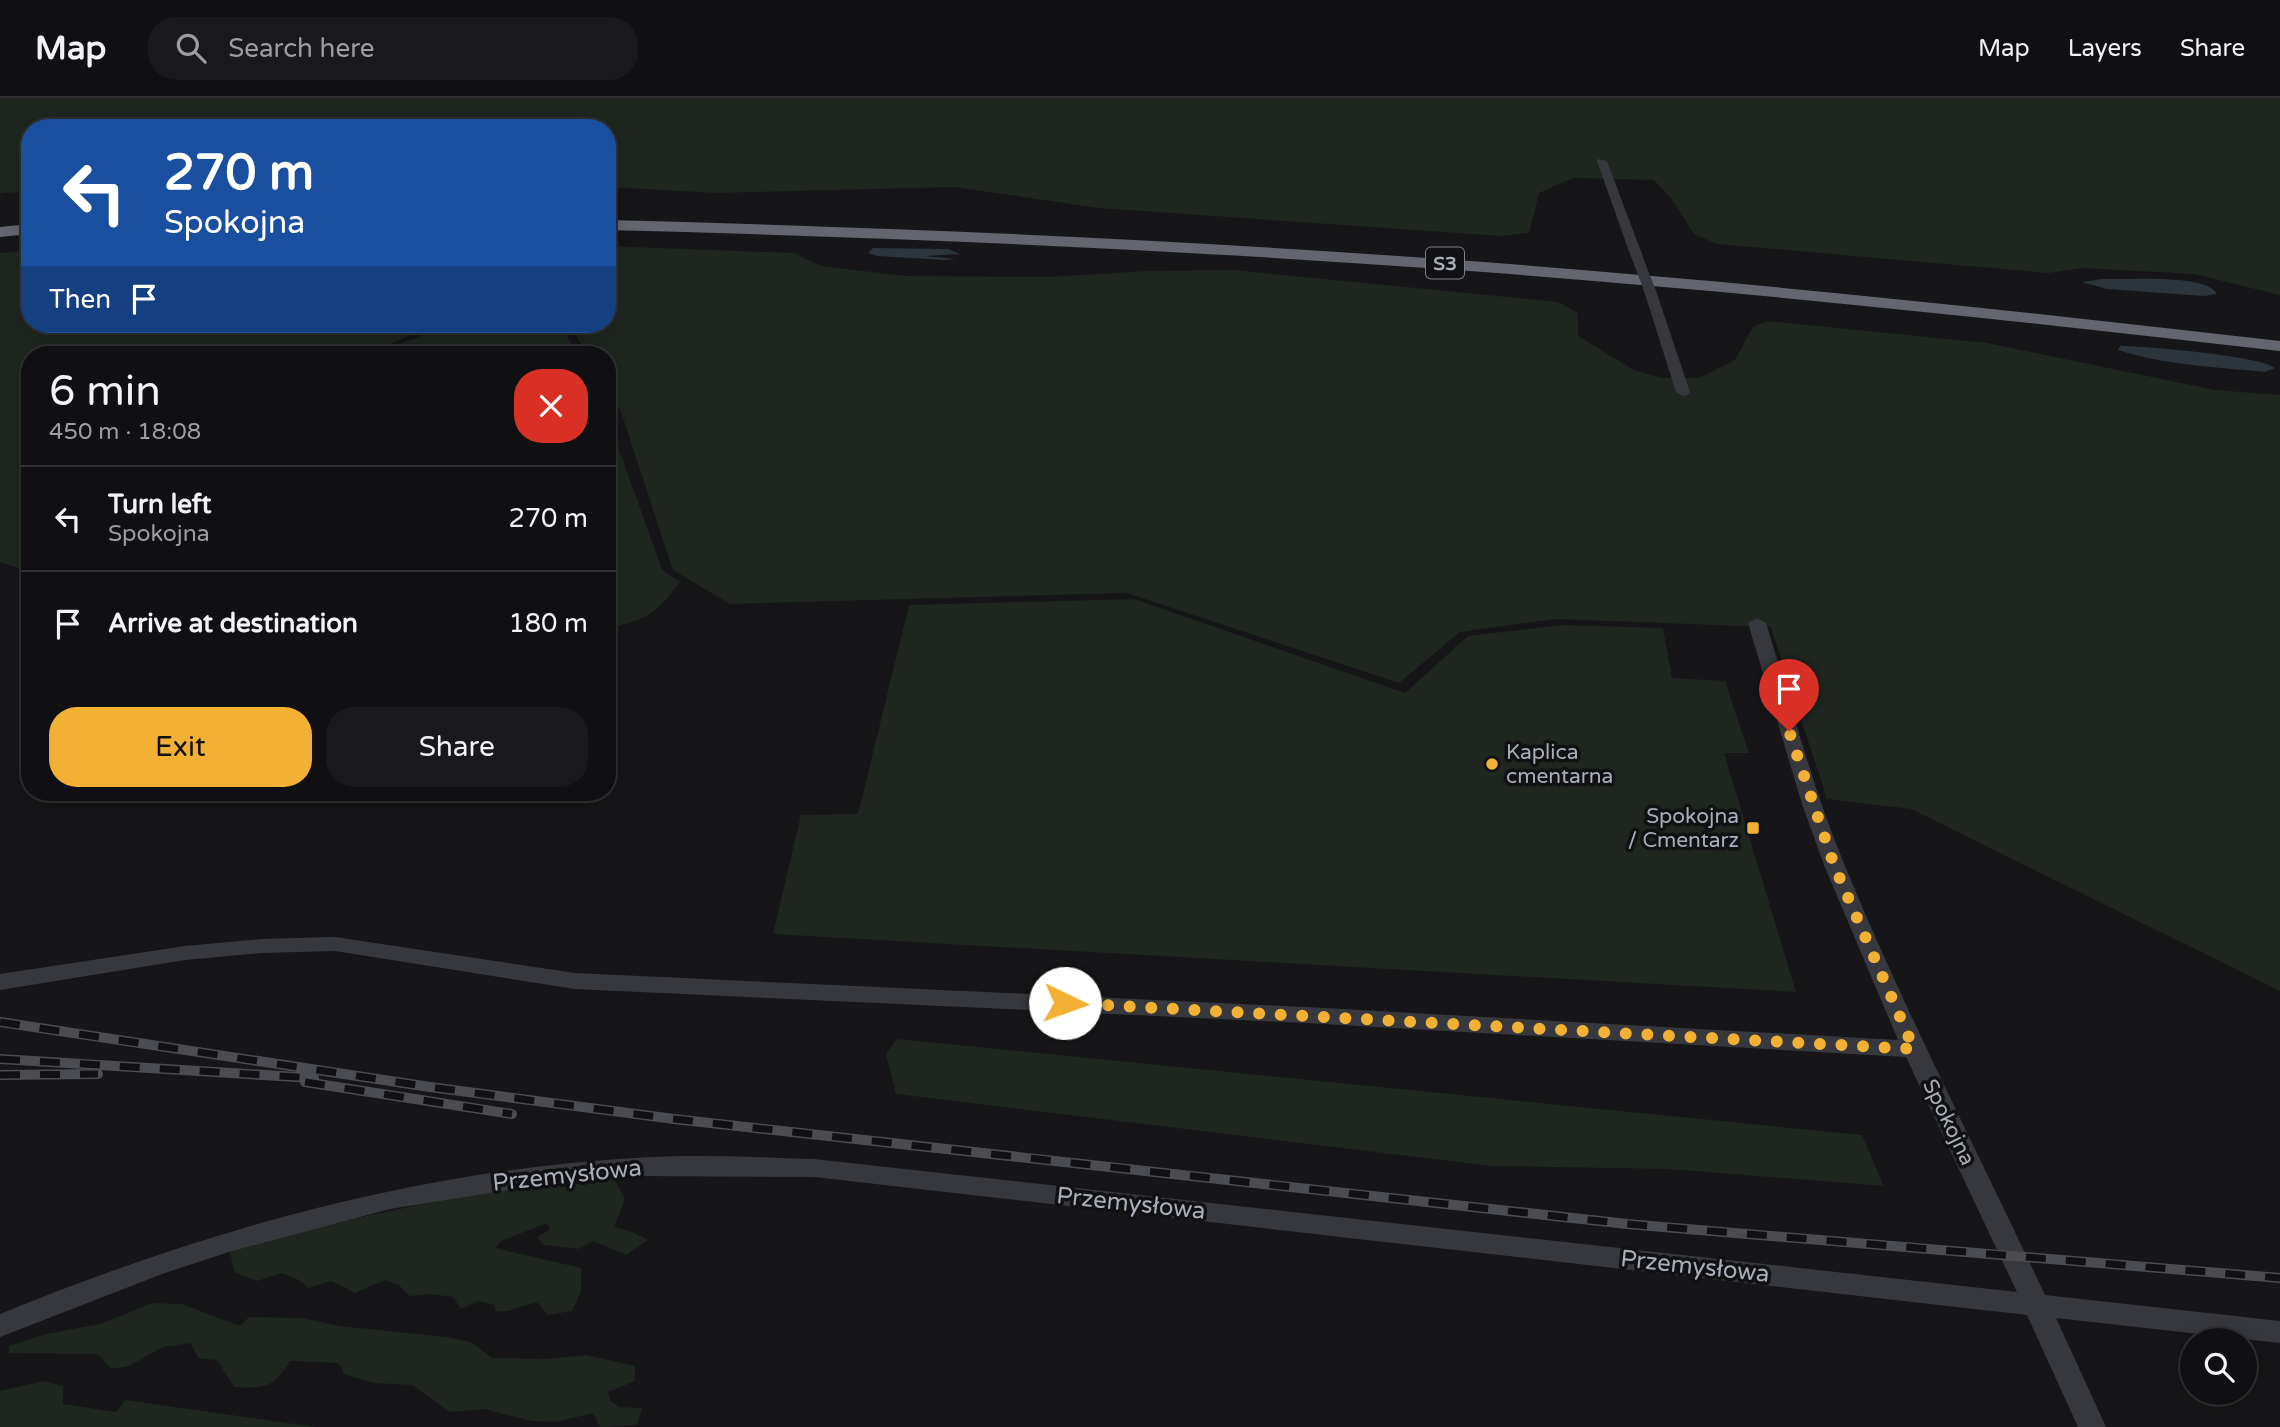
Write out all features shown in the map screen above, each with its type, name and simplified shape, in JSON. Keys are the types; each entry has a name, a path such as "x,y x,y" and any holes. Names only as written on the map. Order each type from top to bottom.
{"highway":[{"name":"S3","path":"616,213 1045,227 1393,247 1922,292 2280,331"},
{"path":"0,217 21,216"},
{"name":"S3","path":"616,225 1040,238 1501,267 1916,304 2280,346"},
{"path":"0,230 21,229"}],"street":[{"path":"1602,161 1649,288 1683,392"},
{"name":"Spokojna","path":"1757,623 1812,804 1834,865 1914,1049 2000,1226 2092,1427"},
{"path":"0,982 185,953 261,946 335,944 601,983 1306,1014 1914,1049"},
{"name":"Przemysłowa","path":"0,1326 153,1265 260,1231 376,1202 509,1179 625,1167 723,1164 814,1168 2280,1332"}],"shaded area":[{"path":"0,98 2280,98 2280,295 2194,274 2082,268 2048,273 1717,244 1694,234 1672,199 1654,180 1573,178 1539,193 1529,233 1501,236 1099,208 954,187 716,193 616,187 616,119 21,119 21,192 0,193"},
{"path":"616,246 794,253 821,266 906,276 1047,277 1149,271 1233,270 1558,302 1578,313 1578,336 1634,370 1662,378 1699,378 1735,360 1753,327 1767,321 1987,343 2215,390 2280,395 2280,991 1911,809 1827,799 1771,627 1554,619 1460,632 1399,683 1127,593 730,604 673,570 616,404 616,346 582,346 575,333 616,333"},
{"path":"873,248 948,249 960,254 925,256 956,259 945,260 878,256 868,253"},
{"path":"21,252 21,333 414,333 386,346 21,346 21,569 0,562 0,253"},
{"path":"2102,279 2182,280 2210,287 2217,294 2204,296 2107,289 2082,282"},
{"path":"426,333 566,333 572,346 393,346"},
{"path":"2120,346 2226,356 2275,368 2265,372 2172,362 2118,350"},
{"path":"616,440 662,570 680,582 650,614 616,626"},
{"path":"1134,599 1405,693 1468,636 1561,625 1663,628 1672,678 1725,681 1749,753 1724,753 1796,992 773,934 801,815 858,814 909,605"},
{"path":"897,1039 1862,1135 1884,1186 1669,1169 1491,1166 896,1094 886,1054"},
{"path":"613,1176 625,1199 614,1227 648,1240 626,1255 593,1241 578,1249 544,1245 537,1237 550,1230 547,1223 501,1241 495,1248 581,1268 581,1291 572,1311 548,1315 538,1303 496,1311 494,1305 478,1301 461,1309 453,1297 431,1294 409,1296 399,1285 385,1280 355,1293 331,1281 309,1288 282,1273 257,1281 234,1272 230,1251 288,1233 474,1193"},
{"path":"152,1303 182,1304 240,1326 249,1317 301,1318 340,1326 446,1337 471,1342 492,1358 544,1359 586,1355 635,1366 635,1381 608,1392 610,1401 620,1407 642,1408 637,1425 600,1427 593,1413 556,1422 532,1421 484,1409 450,1412 412,1385 374,1383 344,1374 339,1363 290,1361 285,1370 268,1384 261,1387 234,1387 217,1360 198,1358 191,1343 163,1347 129,1366 111,1369 98,1354 9,1353 9,1346 46,1334 101,1324"},
{"path":"44,1381 63,1386 63,1404 116,1412 125,1400 315,1427 0,1427 0,1391"}],"railway":[{"path":"0,1022 430,1087 674,1119 1627,1224 2280,1278"},
{"path":"0,1059 314,1078"},
{"path":"0,1075 98,1074"},
{"path":"305,1082 512,1114"}],"place":[{"name":"Kaplica cmentarna","path":"1492,764"},
{"name":"Spokojna / Cmentarz","path":"1753,828"}],"route":[{"path":"1065,1003 1914,1049 1834,865 1789,731"}]}
